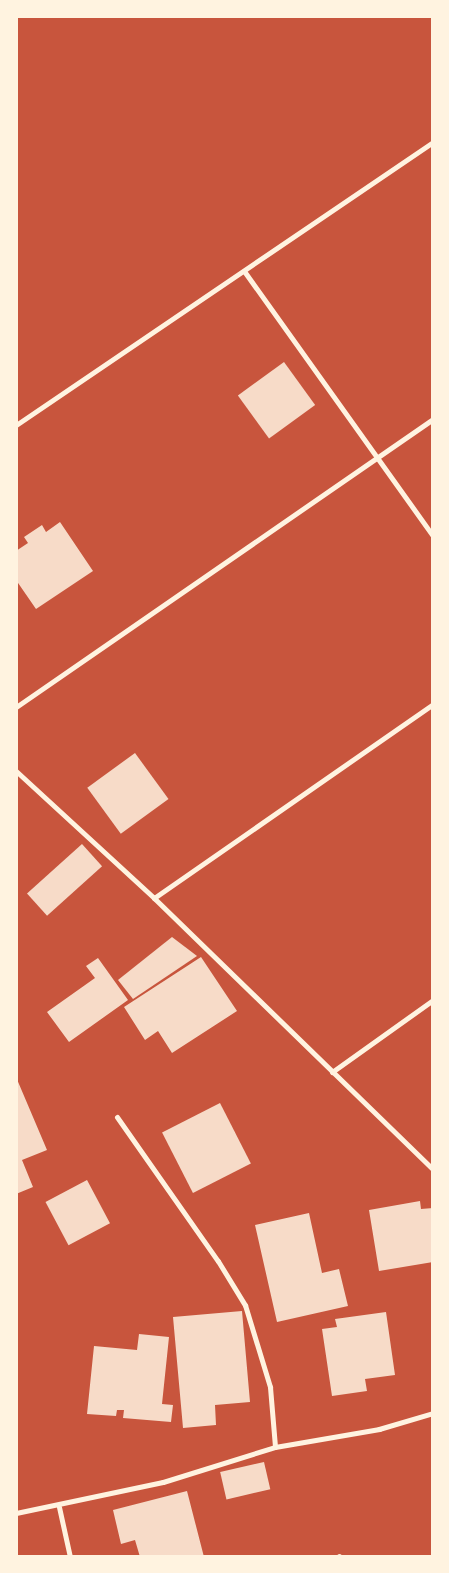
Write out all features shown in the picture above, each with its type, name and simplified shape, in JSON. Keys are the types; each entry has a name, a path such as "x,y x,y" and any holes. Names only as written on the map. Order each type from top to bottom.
{"street":[{"path":"16,425 433,142"},
{"path":"244,271 433,536"},
{"path":"16,707 379,459 433,419"},
{"path":"154,898 433,704"},
{"path":"16,771 154,898 433,1169"},
{"path":"332,1072 433,1000"},
{"path":"117,1117 218,1261 245,1305 260,1344 270,1387 276,1447"},
{"path":"16,1513 59,1506 105,1493 163,1482 276,1447 379,1429 433,1413"},
{"path":"59,1506 70,1557"}],"building":[{"path":"284,362 315,405 269,438 238,396"},
{"path":"60,522 93,571 36,609 16,580 16,551 28,543 24,537 42,525 46,532"},
{"path":"135,753 169,799 121,834 87,788"},
{"path":"82,844 102,866 47,916 27,894"},
{"path":"172,937 197,956 133,999 118,980"},
{"path":"201,957 237,1011 172,1053 158,1031 145,1040 124,1007"},
{"path":"98,958 128,1000 69,1042 47,1012 95,978 86,966"},
{"path":"16,1077 47,1150 22,1160 33,1187 16,1194"},
{"path":"220,1103 251,1164 193,1193 162,1133"},
{"path":"87,1180 110,1223 69,1245 46,1202"},
{"path":"420,1201 421,1209 433,1208 433,1262 379,1271 369,1210"},
{"path":"309,1213 322,1273 339,1269 348,1306 277,1322 255,1225"},
{"path":"242,1311 250,1402 215,1405 216,1425 183,1428 173,1317"},
{"path":"386,1312 395,1375 365,1379 367,1391 332,1396 322,1329 337,1327 335,1319"},
{"path":"139,1334 169,1337 162,1404 173,1405 171,1422 123,1418 124,1410 117,1410 116,1416 87,1414 94,1346 137,1350"},
{"path":"264,1462 270,1489 226,1499 220,1472"},
{"path":"187,1491 204,1557 140,1557 135,1540 121,1544 113,1510"}]}
